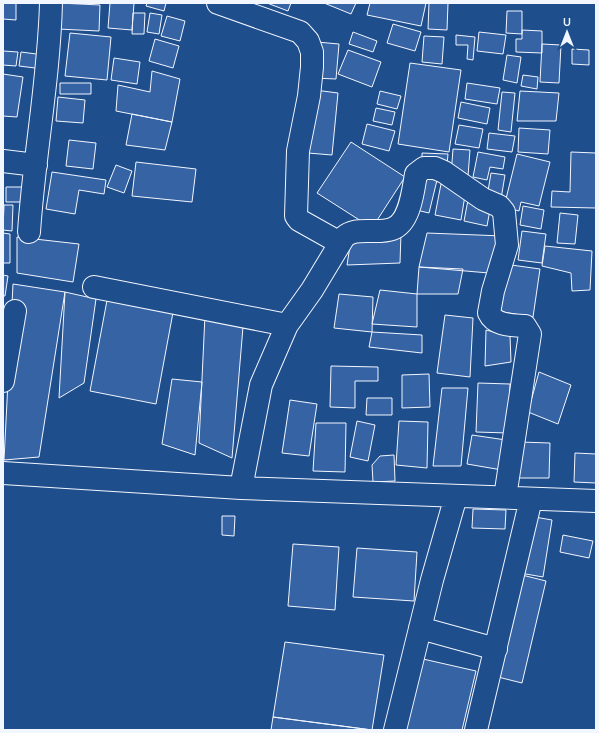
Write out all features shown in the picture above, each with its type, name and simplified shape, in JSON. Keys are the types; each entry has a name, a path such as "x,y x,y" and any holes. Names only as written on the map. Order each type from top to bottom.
{"street":[{"path":"29,232 47,59 50,44 52,3"},
{"path":"218,3 300,32 308,41 312,52 312,74 298,151 296,216 299,220 340,243"},
{"path":"3,161 36,165"},
{"path":"241,488 261,385 287,325 312,290 340,243 348,233 358,231 391,230 400,224 411,199 416,174 424,168 435,168 444,172 483,199 499,206 504,212 507,245 493,291 489,314 494,320 500,323 525,326 530,334 505,497"},
{"path":"94,287 287,325"},
{"path":"3,381 15,311"},
{"path":"3,473 241,488 596,501"},
{"path":"395,730 420,628 456,496"},
{"path":"476,730 532,499"},
{"path":"420,628 496,649"}],"building":[{"path":"3,3 16,3 16,20 3,19"},
{"path":"59,3 100,5 99,31 58,29"},
{"path":"110,3 134,3 132,30 108,28"},
{"path":"147,3 166,3 164,11 146,6"},
{"path":"267,3 291,3 288,11"},
{"path":"324,3 356,3 351,14"},
{"path":"370,3 426,3 421,26 367,15"},
{"path":"429,3 448,3 447,30 428,29"},
{"path":"507,11 522,11 522,34 506,33"},
{"path":"133,13 145,13 144,34 132,34"},
{"path":"150,13 162,15 159,34 147,32"},
{"path":"167,16 185,21 180,41 161,36"},
{"path":"393,24 421,32 415,51 387,43"},
{"path":"522,30 542,31 542,53 516,52 516,39 522,39"},
{"path":"353,32 377,41 373,52 349,44"},
{"path":"479,32 506,35 503,54 477,51"},
{"path":"70,33 111,37 107,80 65,76"},
{"path":"456,35 475,37 473,60 467,59 468,45 456,45"},
{"path":"424,36 444,37 442,64 422,62"},
{"path":"155,39 179,46 173,68 149,61"},
{"path":"317,42 339,44 336,79 314,78"},
{"path":"542,44 561,45 559,83 540,82"},
{"path":"572,49 589,50 589,65 572,64"},
{"path":"348,50 381,62 372,87 338,74"},
{"path":"3,51 18,52 16,66 3,65"},
{"path":"21,52 44,55 43,69 19,66"},
{"path":"507,55 521,57 517,83 503,80"},
{"path":"114,58 140,62 137,84 111,80"},
{"path":"410,63 461,70 449,152 398,144"},
{"path":"152,71 180,79 172,122 116,111 118,85 150,92"},
{"path":"3,74 23,77 17,117 3,116"},
{"path":"523,75 538,77 537,89 521,86"},
{"path":"60,83 91,83 91,94 60,94"},
{"path":"467,83 500,88 497,104 465,99"},
{"path":"315,90 338,93 332,155 308,153"},
{"path":"380,91 401,96 397,109 377,104"},
{"path":"520,91 559,93 556,121 517,121"},
{"path":"502,92 515,93 511,132 498,130"},
{"path":"58,97 85,100 83,123 56,121"},
{"path":"461,102 490,108 487,124 458,118"},
{"path":"376,108 395,112 392,125 373,121"},
{"path":"132,114 172,122 165,150 126,145"},
{"path":"367,124 395,131 389,151 362,144"},
{"path":"459,125 483,129 479,148 455,144"},
{"path":"519,128 550,130 548,154 518,152"},
{"path":"489,133 515,136 512,152 487,149"},
{"path":"69,140 96,143 93,169 66,166"},
{"path":"351,142 405,177 372,228 317,193"},
{"path":"453,149 470,150 468,176 451,175"},
{"path":"478,152 505,157 503,169 490,167 487,180 473,177"},
{"path":"571,152 596,153 596,208 551,207 552,191 570,192"},
{"path":"422,153 448,154 447,165 422,164"},
{"path":"517,154 550,162 539,206 521,202 519,211 504,207"},
{"path":"136,162 196,169 192,202 132,196"},
{"path":"116,165 132,171 124,193 107,187"},
{"path":"52,172 106,180 104,194 79,190 75,214 46,209"},
{"path":"420,172 438,176 429,213 412,209"},
{"path":"491,173 505,175 501,199 487,197"},
{"path":"441,184 466,189 461,220 435,215"},
{"path":"6,187 26,187 26,202 6,202"},
{"path":"468,200 491,204 487,226 464,221"},
{"path":"4,205 13,205 12,231 3,230"},
{"path":"523,206 544,210 541,229 520,225"},
{"path":"560,213 578,215 575,244 557,243"},
{"path":"522,231 546,234 542,263 518,260"},
{"path":"3,233 10,234 10,263 3,263"},
{"path":"401,233 400,263 347,265 351,240"},
{"path":"427,233 503,236 489,273 419,267"},
{"path":"17,237 79,244 73,282 17,273"},
{"path":"545,246 592,251 590,290 572,291 571,273 542,266"},
{"path":"504,264 540,269 533,317 497,311"},
{"path":"419,267 463,269 458,294 417,294"},
{"path":"3,275 8,276 5,296 3,296"},
{"path":"13,284 65,292 39,457 4,460"},
{"path":"380,290 417,294 417,327 372,324"},
{"path":"65,292 96,299 84,383 59,398"},
{"path":"339,294 373,297 372,332 334,328"},
{"path":"108,295 174,307 156,404 90,391"},
{"path":"205,315 243,327 232,458 199,443"},
{"path":"445,315 473,318 470,377 437,373"},
{"path":"486,330 510,336 511,362 485,366"},
{"path":"372,332 422,335 422,353 369,347"},
{"path":"331,366 378,367 378,381 355,381 355,408 330,407"},
{"path":"539,372 571,385 558,424 528,412"},
{"path":"429,374 430,407 402,408 402,375"},
{"path":"172,379 202,382 195,455 162,444"},
{"path":"478,383 510,384 508,433 476,432"},
{"path":"442,388 468,388 461,466 433,466"},
{"path":"367,398 392,398 392,415 366,415"},
{"path":"290,400 317,404 309,456 282,453"},
{"path":"357,421 375,425 368,461 350,457"},
{"path":"399,421 428,422 427,468 396,465"},
{"path":"316,423 346,423 345,472 313,471"},
{"path":"472,435 506,440 502,470 467,464"},
{"path":"520,442 550,443 549,478 519,478"},
{"path":"575,453 596,454 596,483 574,482"},
{"path":"394,455 395,481 373,482 372,465 380,456"},
{"path":"473,509 506,510 505,529 472,528"},
{"path":"222,516 235,516 234,536 222,535"},
{"path":"529,516 552,520 543,577 520,573"},
{"path":"563,535 593,541 589,558 560,552"},
{"path":"293,544 339,547 335,610 288,606"},
{"path":"357,548 417,552 414,601 353,597"},
{"path":"522,575 546,581 522,683 498,677"},
{"path":"285,642 384,655 372,730 273,717"},
{"path":"423,659 476,671 462,730 406,730"},
{"path":"273,717 372,730 271,730"}]}
